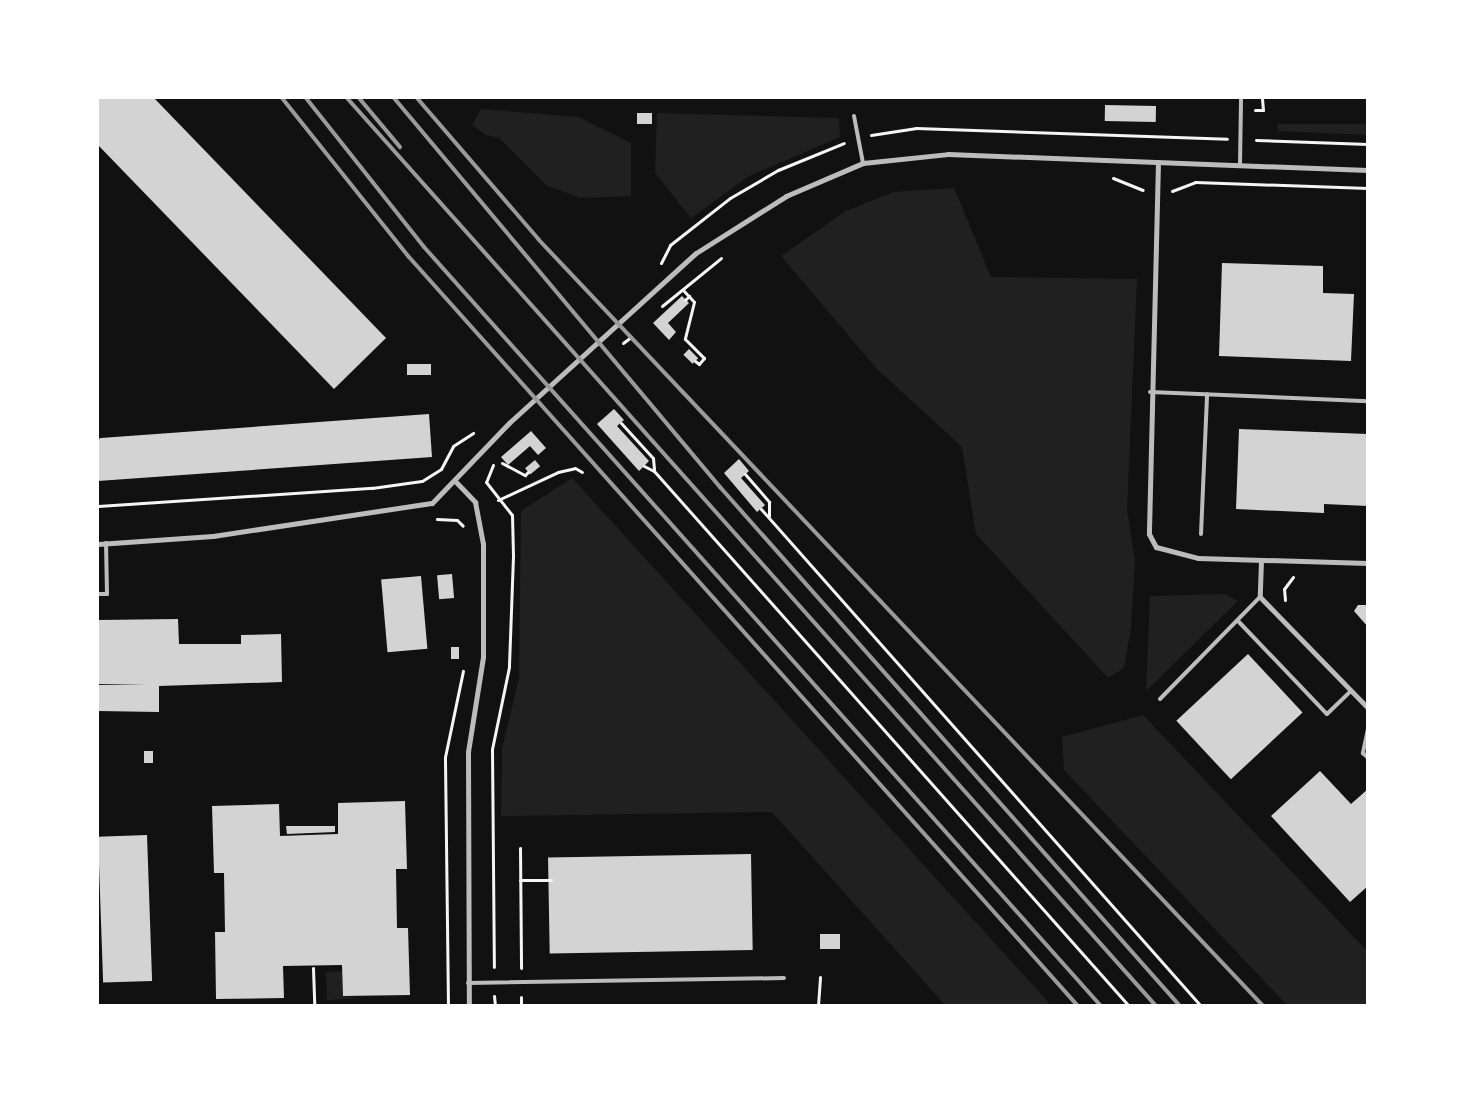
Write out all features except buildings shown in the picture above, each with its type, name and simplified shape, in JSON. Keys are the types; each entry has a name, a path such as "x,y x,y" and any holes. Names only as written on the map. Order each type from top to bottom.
{"street":[{"path":"98,544 213,536 432,503 456,482 510,422 696,253 786,196 863,163 948,154 1368,170"},
{"path":"1158,162 1147,492 1148,534 1156,547 1198,558 1368,563"},
{"path":"456,482 475,502 483,544 483,656 468,752 469,1006"},
{"path":"1261,560 1260,597 1368,708"}],"lane":[{"path":"1240,165 1241,98"},
{"path":"854,116 863,163"},
{"path":"1150,392 1368,400"},
{"path":"1201,534 1207,394"},
{"path":"98,594 107,594 106,544"},
{"path":"1160,700 1239,622 1260,597"},
{"path":"1239,622 1327,714 1351,691"},
{"path":"1368,729 1363,753 1368,758"},
{"path":"468,983 784,978"}],"path":[{"path":"1108,177 1124,180 1138,190 1176,192 1195,182 1368,188"},
{"path":"683,290 694,302 685,338 704,358 698,364 695,361"},
{"path":"685,300 689,296"},
{"path":"620,424 653,458 654,471"},
{"path":"98,506 372,488 422,481 441,469 453,446 473,432"},
{"path":"494,1006 492,749 509,667 513,556 512,515 498,500 486,482 498,458 525,475 528,472"},
{"path":"644,466 654,471 1129,1006"},
{"path":"498,500 558,472 575,468 582,472"},
{"path":"745,474 769,502 769,517"},
{"path":"761,509 1201,1006"},
{"path":"520,848 522,982"},
{"path":"520,880 551,880"},
{"path":"313,968 314,1006"},
{"path":"818,1006 820,977"}],"shaded area":[{"path":"481,109 578,117 631,143 631,196 580,198 546,185 499,138 486,135 472,125"},
{"path":"657,113 839,118 840,137 749,176 691,218 655,173"},
{"path":"1277,124 1367,124 1367,135 1278,131"},
{"path":"954,188 991,277 1137,279 1127,510 1135,560 1131,628 1124,668 1108,678 976,534 962,447 877,369 781,256 846,211 893,192"},
{"path":"572,478 1051,1005 945,1005 772,812 501,816 502,749 519,678 521,511"},
{"path":"1225,594 1238,601 1146,691 1150,596"},
{"path":"1143,715 1367,951 1367,1005 1287,1005 1064,770 1062,737"},
{"path":"342,971 343,996 362,998 327,1000 326,972"}],"railway":[{"path":"282,98 409,257 1078,1006"},
{"path":"306,98 424,247 1101,1006"},
{"path":"347,98 1156,1006"},
{"path":"359,98 400,147"},
{"path":"394,98 720,487 1180,1006"},
{"path":"417,98 539,240 1263,1006"}]}
